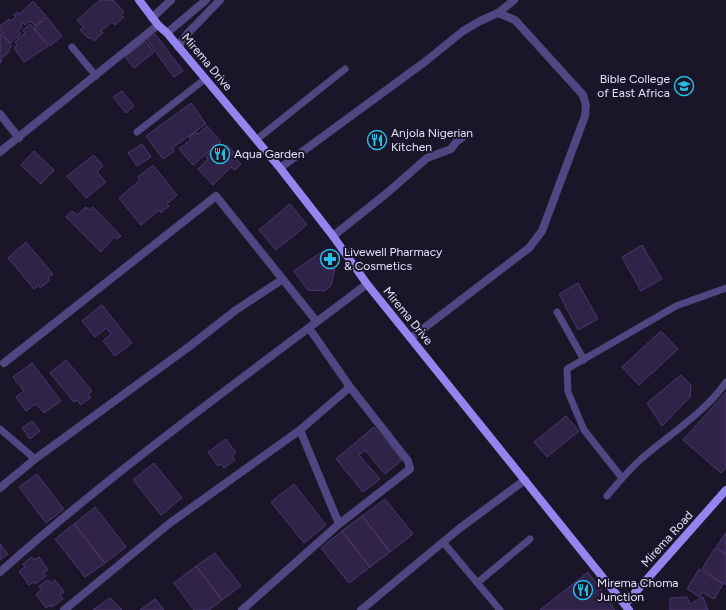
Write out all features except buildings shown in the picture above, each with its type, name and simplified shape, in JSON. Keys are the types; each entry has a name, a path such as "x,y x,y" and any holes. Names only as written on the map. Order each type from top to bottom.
{"street":[{"name":"Mirema Drive","path":"139,0 152,18 167,32 280,168 333,236 367,284 627,607"},
{"path":"152,18 171,0"},
{"path":"167,32 206,0"},
{"path":"178,47 187,34 220,0"},
{"path":"280,168 426,61 463,31 480,20 498,13 514,0"},
{"path":"411,338 529,248 536,241 542,231 585,116 586,105 583,95 573,82 515,20 498,13"},
{"path":"0,152 158,25"},
{"path":"0,114 19,138"},
{"path":"333,236 387,193 427,158 451,149 456,142 464,136"},
{"path":"2,366 216,196 317,322"},
{"path":"0,488 35,459 190,346 236,310 283,279"},
{"path":"0,572 110,480 261,362 367,284"},
{"path":"242,610 339,524 410,469 408,462 350,387 309,328"},
{"path":"64,610 170,523 300,430 350,387"},
{"path":"300,430 339,524"},
{"path":"361,610 443,542 525,480"},
{"name":"Mirema Road","path":"627,607 726,490"}],"lane":[{"path":"72,47 96,76"},
{"path":"256,140 345,69"},
{"path":"137,132 205,79"},
{"path":"622,478 584,430 568,392 567,369 676,306 726,288"},
{"path":"558,312 584,360"},
{"path":"607,496 641,459 692,417 726,382"},
{"path":"0,429 35,459"},
{"path":"477,583 530,539"},
{"path":"443,542 500,610"}],"place":[{"name":"Bible College of East Africa","path":"684,86"},
{"name":"Anjola Nigerian Kitchen","path":"377,140"},
{"name":"Aqua Garden","path":"220,154"},
{"name":"Livewell Pharmacy & Cosmetics","path":"330,259"},
{"name":"Mirema Choma Junction","path":"583,590"}]}
